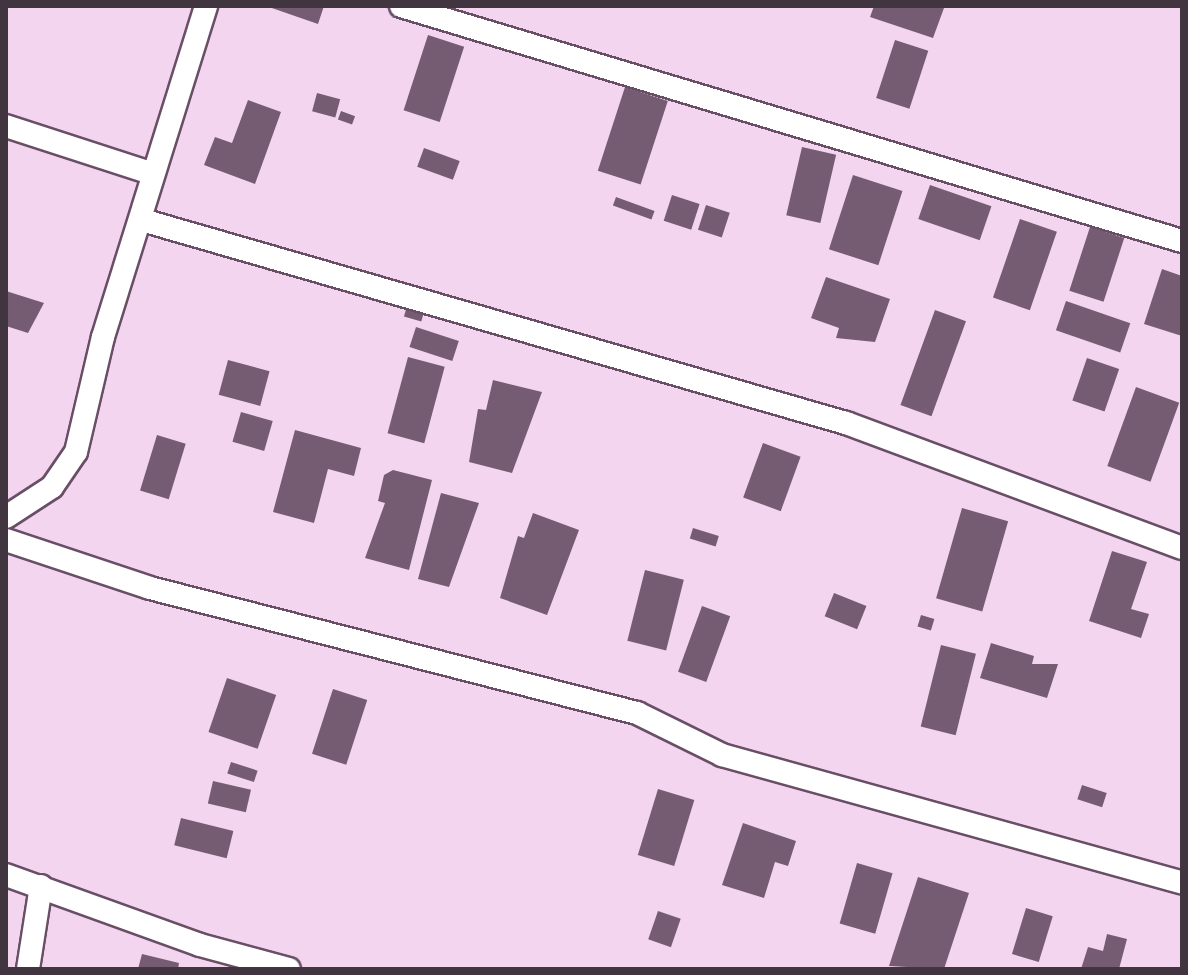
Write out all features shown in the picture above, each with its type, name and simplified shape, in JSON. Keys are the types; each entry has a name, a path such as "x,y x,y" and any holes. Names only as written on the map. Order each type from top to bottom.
{"street":[{"path":"6,517 52,487 76,452 103,337 142,220 151,173 206,6"},
{"path":"401,6 1182,241"},
{"path":"6,126 151,173"},
{"path":"142,220 846,423 1182,548"},
{"path":"6,540 150,588 637,713 722,755 1182,883"},
{"path":"6,875 200,945 289,969"},
{"path":"28,969 41,886"}],"building":[{"path":"266,6 324,6 318,24"},
{"path":"874,6 944,8 933,38 870,17"},
{"path":"428,35 464,47 440,122 404,110"},
{"path":"895,40 928,51 909,109 876,98"},
{"path":"625,87 668,101 641,185 598,171"},
{"path":"317,93 340,99 335,118 312,111"},
{"path":"248,100 281,112 255,184 204,165 215,137 232,143"},
{"path":"341,111 355,116 352,125 338,119"},
{"path":"802,147 836,155 820,223 786,215"},
{"path":"424,148 460,161 453,180 417,167"},
{"path":"853,175 902,191 878,265 829,249"},
{"path":"930,185 991,206 980,240 918,219"},
{"path":"672,195 700,204 691,230 664,221"},
{"path":"616,197 655,211 651,219 613,205"},
{"path":"706,205 730,213 722,237 698,230"},
{"path":"1020,219 1057,232 1030,310 993,297"},
{"path":"1090,227 1124,238 1104,302 1069,291"},
{"path":"1162,269 1182,276 1182,336 1144,324"},
{"path":"826,277 890,299 875,342 836,338 839,328 811,318"},
{"path":"6,291 44,303 28,333 6,326"},
{"path":"1066,301 1130,323 1120,352 1056,330"},
{"path":"407,306 424,311 421,322 404,317"},
{"path":"935,310 966,321 931,416 900,405"},
{"path":"416,327 459,341 452,361 410,347"},
{"path":"408,357 445,367 424,443 388,433"},
{"path":"1087,358 1119,369 1104,412 1072,401"},
{"path":"228,360 270,371 260,406 219,395"},
{"path":"493,380 542,392 512,473 469,462 478,409 486,410"},
{"path":"1136,387 1179,403 1150,482 1107,466"},
{"path":"241,412 273,421 264,451 232,442"},
{"path":"295,430 361,448 354,476 328,469 314,523 273,512"},
{"path":"157,435 186,444 169,499 140,490"},
{"path":"763,443 801,457 781,511 743,498"},
{"path":"393,470 432,480 409,570 365,558 385,503 378,501 384,475"},
{"path":"441,493 479,503 449,587 418,579"},
{"path":"962,508 1008,521 982,612 936,598"},
{"path":"533,513 579,530 547,615 500,598 518,536 524,538"},
{"path":"693,528 719,536 716,546 690,539"},
{"path":"1112,551 1147,562 1131,609 1149,614 1141,638 1089,621"},
{"path":"645,570 684,580 666,651 627,641"},
{"path":"834,593 866,606 857,629 825,616"},
{"path":"702,606 730,616 706,682 678,672"},
{"path":"921,615 934,619 931,631 917,626"},
{"path":"991,643 1034,656 1032,664 1058,664 1047,698 980,678"},
{"path":"941,645 976,654 956,735 921,727"},
{"path":"227,678 276,695 258,749 208,732"},
{"path":"333,689 367,700 346,765 312,754"},
{"path":"231,762 258,771 254,782 227,773"},
{"path":"213,781 251,790 246,812 208,803"},
{"path":"1082,785 1107,793 1102,807 1077,799"},
{"path":"658,789 694,800 674,866 638,855"},
{"path":"181,818 233,831 227,858 174,845"},
{"path":"743,823 796,841 788,866 775,862 764,898 722,885"},
{"path":"857,863 893,873 875,934 840,924"},
{"path":"918,877 969,893 944,969 889,966"},
{"path":"1026,908 1053,916 1039,962 1012,954"},
{"path":"658,911 681,919 671,947 648,939"},
{"path":"1107,934 1127,939 1119,969 1081,969 1088,947 1103,951"},
{"path":"142,954 179,963 178,969 138,969"}]}
